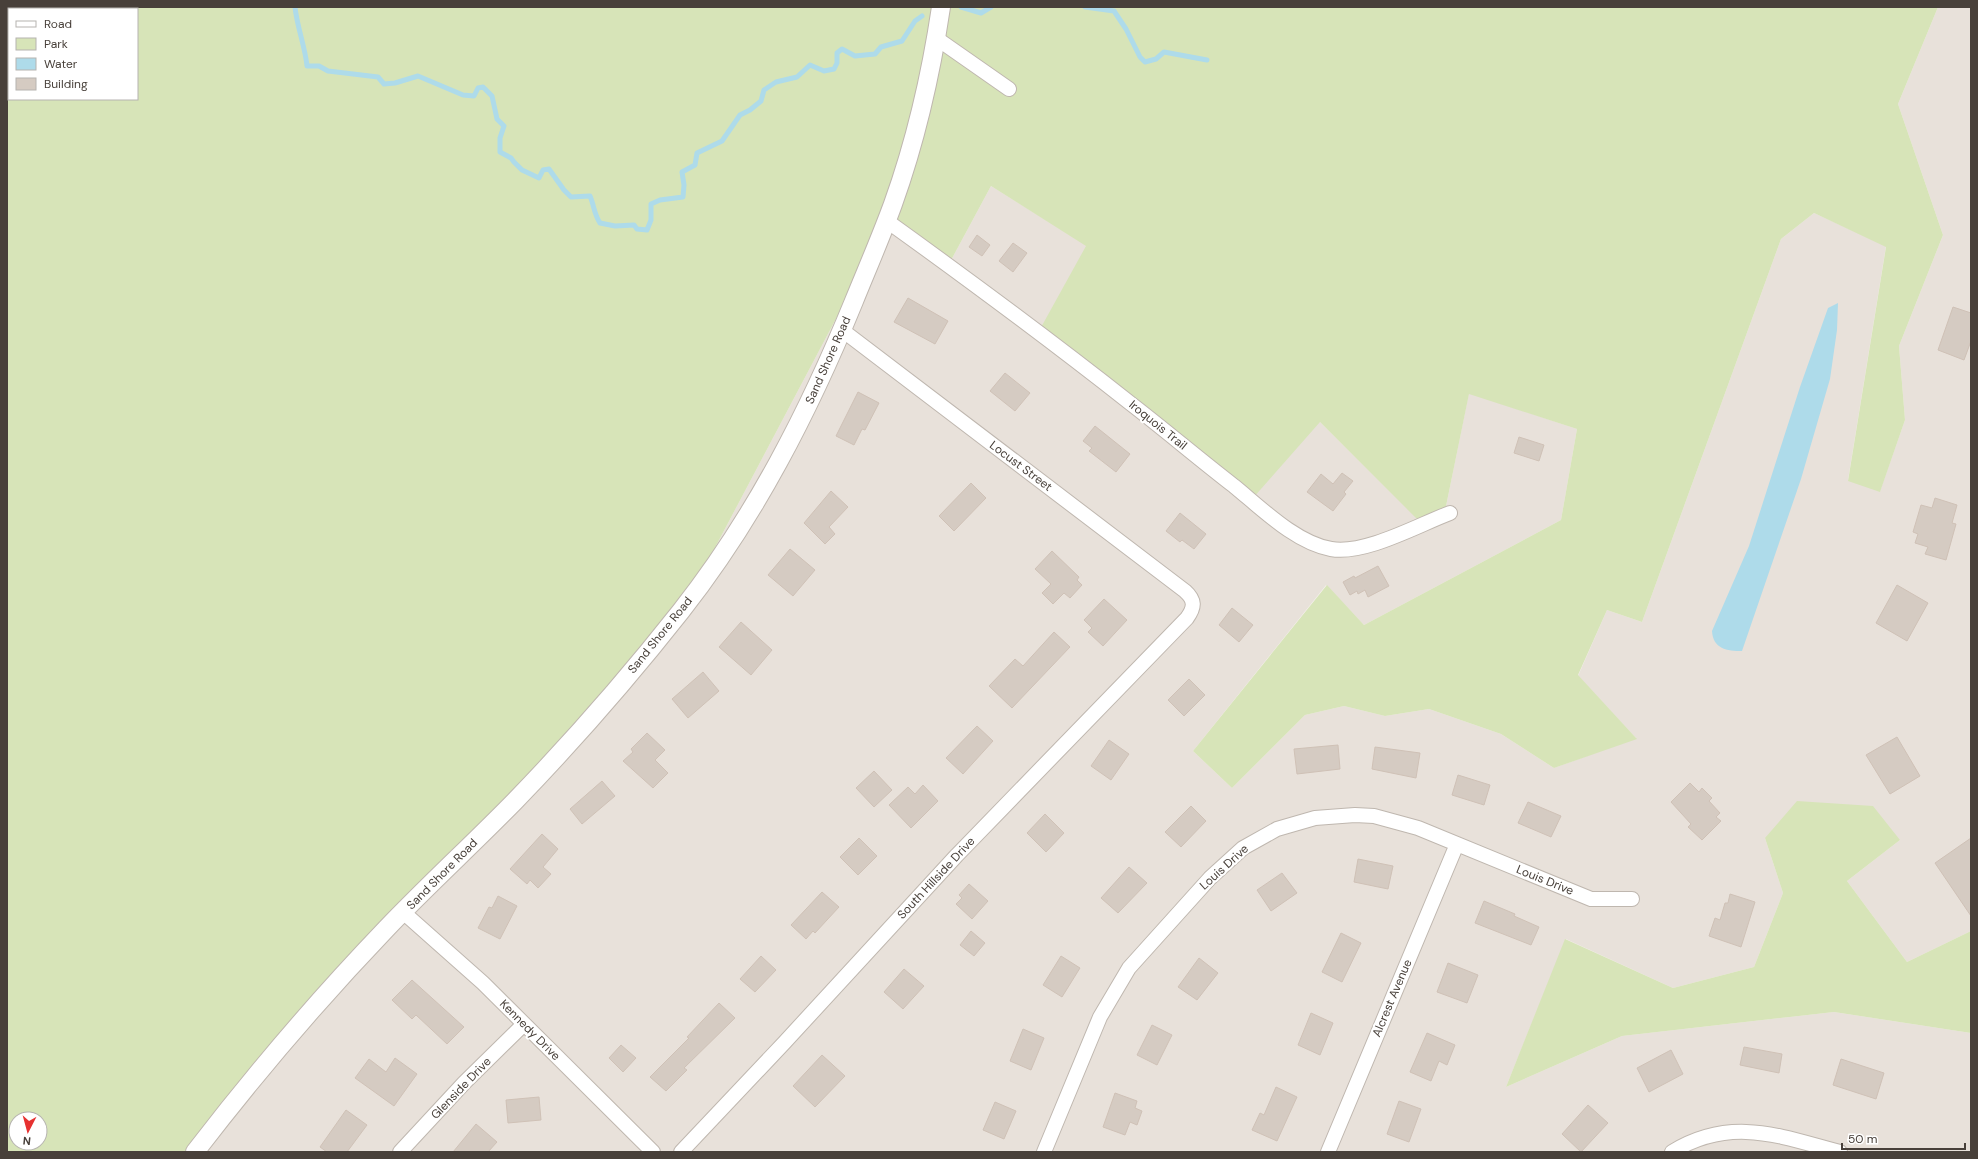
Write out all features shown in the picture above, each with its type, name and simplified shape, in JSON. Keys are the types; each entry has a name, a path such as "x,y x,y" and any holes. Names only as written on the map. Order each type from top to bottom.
{"street":[{"name":"Sand Shore Road","path":"195,1152 244,1088 292,1031 403,912 513,803 612,694 687,604 732,540 770,477 814,394 887,221 915,133 937,36 941,7"},
{"path":"937,36 1009,89"},
{"name":"Iroquois Trail","path":"887,221 1131,403 1265,512 1296,534 1323,547 1341,550 1350,549 1372,544 1450,513"},
{"name":"Locust Street","path":"842,330 1185,590 1192,598 1193,606"},
{"name":"South Hillside Drive","path":"681,1152 957,855 1187,618 1193,606"},
{"name":"Louis Drive","path":"1044,1152 1100,1018 1130,968 1210,878 1243,848 1277,829 1296,822 1315,818 1355,815 1392,820 1457,844 1591,899 1632,900"},
{"name":"Alcrest Avenue","path":"1328,1152 1457,844"},
{"name":"Kennedy Drive","path":"403,912 483,983 523,1025 653,1152"},
{"name":"Glenside Drive","path":"400,1152 464,1083 523,1025"},
{"path":"1672,1152 1710,1134 1748,1131 1761,1132 1840,1152"}],"shaded area":[{"path":"1938,7 1971,7 1971,931 1907,962 1847,881 1900,840 1765,838 1783,893 1754,967 1673,988 1566,939 1506,1087 1622,1036 1834,1012 1971,1033 1971,1152 199,1152 690,595 885,226 949,264 991,186 1086,245 1320,422 1420,521 1445,511 1469,393 1577,429 1561,520 1364,625 1326,585 1193,751 1232,788 1305,715 1344,706 1385,716 1429,709 1501,734 1554,768 1636,738 1578,676 1607,610 1642,622 1781,239 1814,213 1886,246 1848,480 1880,491 1905,420 1899,346 1943,235 1898,104"}],"green space":[{"path":"7,7 1938,7 1898,104 1943,235 1899,346 1905,420 1880,492 1848,481 1886,247 1814,213 1781,239 1642,622 1607,610 1578,675 1637,739 1554,768 1501,734 1429,709 1385,716 1344,706 1305,715 1232,788 1193,751 1327,585 1364,625 1561,520 1577,429 1469,394 1445,511 1419,521 1320,422 1253,498 1039,331 1086,246 991,186 949,264 885,226 690,595 199,1152 7,1152"},
{"path":"1797,801 1873,806 1900,840 1847,881 1907,962 1971,931 1971,1033 1834,1012 1622,1036 1506,1087 1565,939 1673,988 1754,967 1783,893 1765,838"}],"water":[{"path":"1838,303 1837,330 1830,379 1801,479 1742,651 1722,648 1715,642 1712,631 1749,546 1800,387 1828,308"}],"building":[{"path":"977,235 990,245 982,256 969,247"},
{"path":"1013,243 1027,253 1013,272 999,261"},
{"path":"908,298 948,321 935,344 894,322"},
{"path":"1953,307 1971,313 1971,341 1964,360 1938,350"},
{"path":"1005,373 1030,393 1015,411 990,391"},
{"path":"858,392 879,403 865,430 862,429 854,445 836,436"},
{"path":"1095,426 1130,454 1116,472 1089,451 1092,448 1083,441"},
{"path":"1519,437 1544,445 1539,461 1514,453"},
{"path":"1342,473 1353,481 1344,492 1346,494 1333,511 1307,492 1321,474 1333,484"},
{"path":"971,483 986,498 954,531 939,516"},
{"path":"831,491 848,507 829,527 835,534 825,544 804,523"},
{"path":"1935,498 1957,505 1952,523 1956,524 1946,560 1925,554 1928,547 1915,543 1918,534 1913,532 1921,505 1932,508"},
{"path":"1180,513 1206,534 1194,549 1182,540 1180,542 1166,531"},
{"path":"790,549 815,570 793,596 768,575"},
{"path":"1052,551 1079,577 1077,580 1082,585 1070,598 1064,593 1053,604 1042,593 1051,584 1035,569"},
{"path":"1378,566 1389,586 1368,597 1365,590 1358,594 1357,591 1350,595 1343,582 1354,576 1355,578"},
{"path":"1897,585 1928,603 1907,641 1876,623"},
{"path":"1104,599 1127,620 1103,646 1088,632 1092,628 1084,620"},
{"path":"1232,608 1253,625 1239,642 1219,625"},
{"path":"741,622 772,650 751,675 719,647"},
{"path":"1054,632 1070,647 1012,708 989,686 1015,659 1023,666"},
{"path":"703,672 719,691 688,718 672,699"},
{"path":"1189,679 1205,695 1184,716 1168,700"},
{"path":"977,726 993,741 963,774 946,758"},
{"path":"647,733 665,750 655,760 668,773 653,788 623,761 633,752 631,749"},
{"path":"1897,737 1920,776 1890,794 1866,755"},
{"path":"1109,740 1129,754 1111,780 1091,766"},
{"path":"1338,745 1340,769 1297,774 1294,749"},
{"path":"1375,747 1420,753 1416,778 1372,769"},
{"path":"874,771 892,790 874,807 856,788"},
{"path":"1458,775 1490,785 1484,805 1452,795"},
{"path":"602,781 615,796 582,824 570,809"},
{"path":"1690,783 1699,792 1702,788 1712,798 1709,801 1720,813 1716,817 1721,821 1702,840 1688,827 1691,824 1671,802"},
{"path":"923,785 938,801 911,828 889,805 908,787 915,794"},
{"path":"1528,802 1561,816 1551,837 1518,823"},
{"path":"1191,806 1206,821 1181,847 1165,832"},
{"path":"1045,814 1064,833 1046,852 1027,833"},
{"path":"542,834 558,849 543,867 551,874 538,888 530,880 527,884 510,869"},
{"path":"859,838 877,856 858,875 840,857"},
{"path":"1971,838 1971,916 1935,863"},
{"path":"1358,859 1393,866 1388,889 1354,882"},
{"path":"1129,867 1147,883 1118,913 1101,898"},
{"path":"1282,873 1297,893 1271,911 1257,890"},
{"path":"969,884 988,901 972,919 956,904 962,898 959,895"},
{"path":"822,892 839,907 815,933 813,931 806,939 791,925"},
{"path":"1730,894 1755,902 1741,947 1709,936 1715,918 1720,920 1725,903 1728,903"},
{"path":"498,896 517,906 500,939 478,928 489,907 492,908"},
{"path":"1484,901 1515,914 1514,916 1539,927 1531,945 1475,923"},
{"path":"971,931 985,943 974,956 960,945"},
{"path":"1341,933 1361,943 1342,982 1322,972"},
{"path":"761,956 776,970 755,992 740,979"},
{"path":"1061,956 1080,968 1062,997 1043,985"},
{"path":"1199,958 1218,973 1197,1000 1178,987"},
{"path":"1448,963 1478,975 1467,1003 1437,992"},
{"path":"904,969 924,986 903,1009 884,992"},
{"path":"412,980 464,1027 447,1044 416,1015 412,1019 392,1000"},
{"path":"719,1003 735,1018 684,1068 687,1070 666,1091 650,1077 689,1038 687,1037"},
{"path":"1311,1013 1333,1023 1320,1055 1298,1045"},
{"path":"1152,1025 1172,1035 1157,1065 1137,1055"},
{"path":"1023,1029 1044,1038 1031,1070 1010,1061"},
{"path":"1427,1033 1455,1045 1447,1065 1439,1061 1431,1081 1410,1072"},
{"path":"621,1045 636,1058 623,1072 609,1058"},
{"path":"1744,1047 1782,1054 1779,1073 1740,1065"},
{"path":"1671,1050 1683,1074 1649,1092 1637,1068"},
{"path":"822,1055 845,1076 815,1107 793,1086"},
{"path":"395,1058 417,1074 394,1106 355,1078 369,1059 386,1072"},
{"path":"1841,1059 1884,1073 1876,1099 1833,1085"},
{"path":"1276,1087 1297,1097 1277,1141 1252,1130 1260,1113 1264,1115"},
{"path":"1115,1093 1137,1101 1135,1108 1142,1111 1137,1125 1130,1122 1125,1135 1103,1127"},
{"path":"539,1097 541,1120 508,1123 506,1100"},
{"path":"1399,1101 1421,1109 1409,1142 1387,1134"},
{"path":"995,1102 1016,1111 1004,1139 983,1130"},
{"path":"1588,1105 1608,1123 1581,1152 1562,1134"},
{"path":"346,1110 367,1125 347,1152 327,1152 320,1147"},
{"path":"476,1124 497,1142 488,1152 453,1152"}],"waterway":[{"path":"295,7 307,66 319,66 328,71 378,77 384,84 395,83 418,76 463,95 474,96 478,88 483,87 492,96 497,119 504,126 500,138 500,152 511,158 522,170 539,178 543,170 549,169 571,197 590,196 596,216 600,223 615,226 634,225 637,229 647,230 651,220 651,204 660,200 683,197 684,185 682,172 695,165 697,153 722,141 740,115 750,110 761,101 764,90 776,82 797,77 810,65 824,71 834,69 837,63 837,53 842,49 855,56 875,54 881,47 902,41 915,21 922,16"},
{"path":"961,7 981,13 991,7"},
{"path":"1085,7 1114,11 1126,29 1140,57 1145,62 1156,59 1164,52 1207,60"}]}
